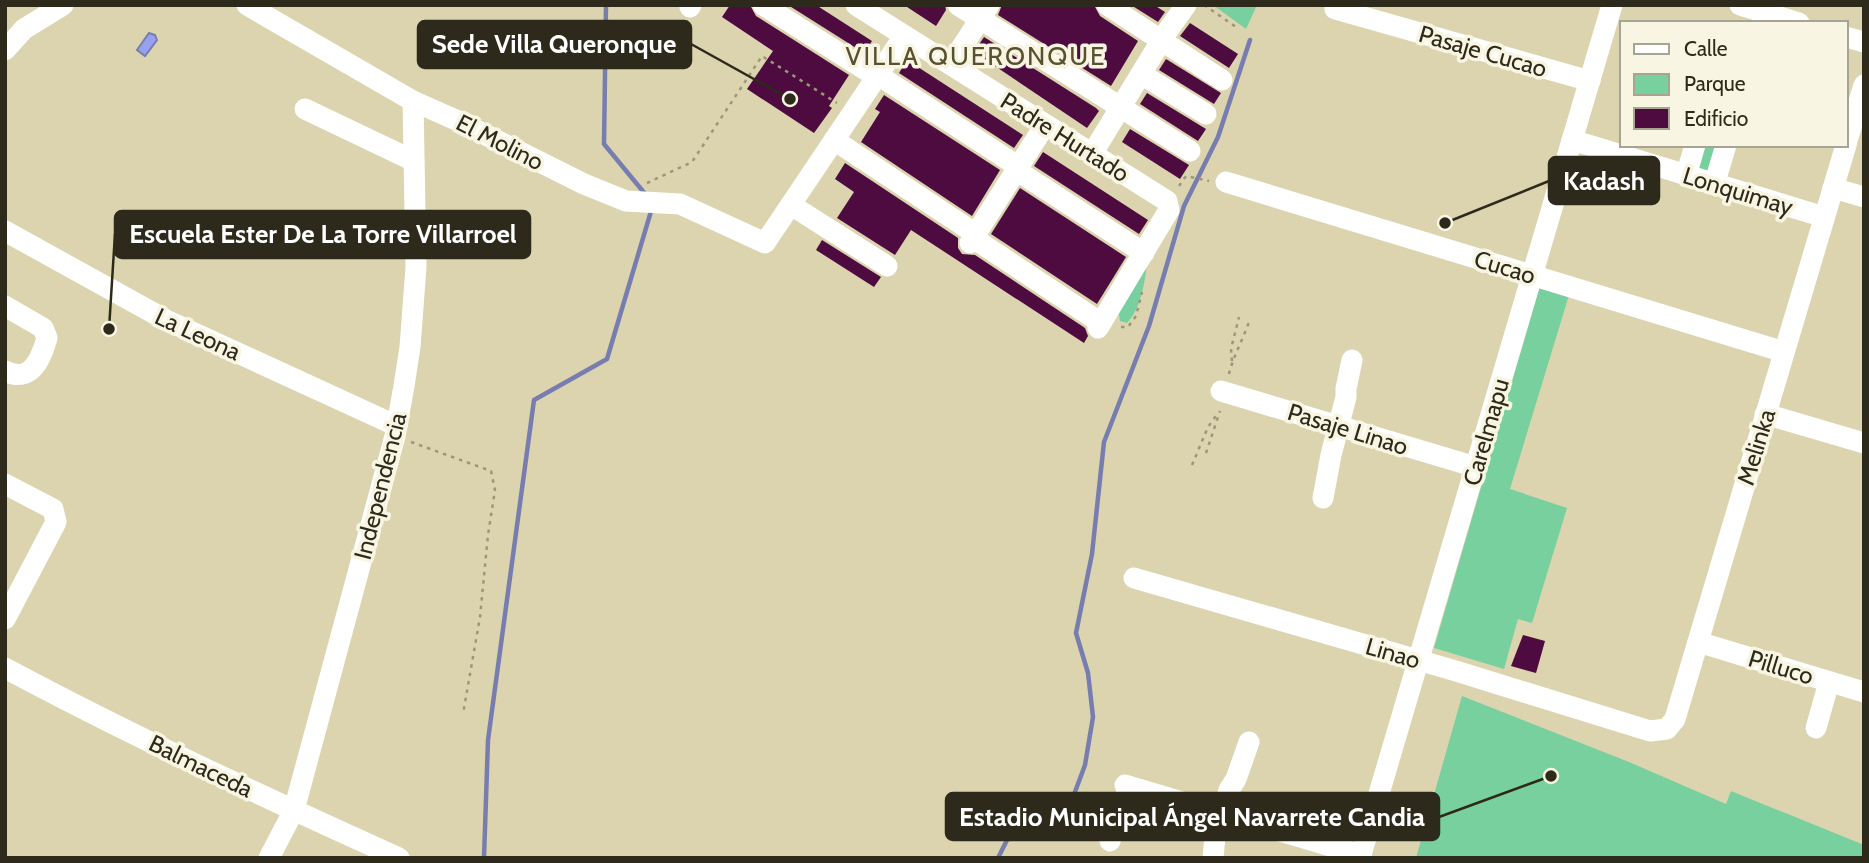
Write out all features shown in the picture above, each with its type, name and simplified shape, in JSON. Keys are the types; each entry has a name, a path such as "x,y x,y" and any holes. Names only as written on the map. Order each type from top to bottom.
{"street":[{"path":"5,50 24,29 63,5"},
{"name":"El Molino","path":"247,5 413,101 584,184 626,201 680,204 765,243 791,205"},
{"path":"763,5 877,76 1144,253 1099,326 972,240 834,140"},
{"name":"Padre Hurtado","path":"856,5 1167,201 1170,210 1144,253"},
{"path":"958,5 984,12 1120,109 1190,151"},
{"path":"1107,5 1222,79"},
{"path":"1092,154 1186,5"},
{"name":"Carelmapu","path":"1361,856 1612,5"},
{"path":"1731,21 1738,5 1764,18 1785,21"},
{"name":"Pasaje Cucao","path":"1335,9 1590,81"},
{"path":"951,64 984,12"},
{"path":"887,266 791,205 904,36"},
{"path":"1141,74 1206,114"},
{"name":"Melinka","path":"1848,138 1864,85"},
{"name":"Independencia","path":"269,858 294,810 396,431 414,306 417,231 413,101"},
{"path":"305,109 414,161"},
{"path":"972,240 1045,124"},
{"name":"Lonquimay","path":"1572,140 1824,217"},
{"path":"1686,176 1694,147"},
{"path":"1714,185 1725,147"},
{"name":"Melinka","path":"1650,732 1667,729 1675,719 1845,147"},
{"name":"Cucao","path":"1226,181 1784,352"},
{"path":"1833,188 1864,197"},
{"name":"La Leona","path":"5,231 166,320 396,431"},
{"path":"5,306 43,328 47,338 32,370 8,380"},
{"path":"1317,496 1339,427 1346,389 1357,361"},
{"name":"Pasaje Linao","path":"1222,398 1339,427 1476,467"},
{"path":"1765,414 1864,443"},
{"path":"5,484 52,509 56,522 8,608"},
{"name":"Linao","path":"1135,578 1419,660 1650,732"},
{"name":"Pilluco","path":"1698,642 1864,692"},
{"name":"Balmaceda","path":"5,668 81,708 399,858"},
{"path":"1816,728 1829,681"},
{"path":"1205,858 1215,836 1229,790 1236,779 1244,740"},
{"path":"1110,841 1119,804 1128,786 1361,856"},
{"path":"1213,858 1215,836"}],"path":[{"path":"1204,5 1239,29"},
{"path":"663,175 692,162 762,55 852,113"},
{"path":"1188,177 1202,181"},
{"path":"1206,453 1232,360 1231,349 1239,317"},
{"path":"1232,360 1239,351 1250,322"},
{"path":"1192,465 1222,398"},
{"path":"396,431 491,471 495,490 480,617 463,713"}],"green space":[{"path":"1213,5 1257,5 1246,29"},
{"path":"1698,147 1720,147 1712,175 1691,169"},
{"path":"1148,252 1143,289 1137,308 1127,323 1120,321 1118,308"},
{"path":"1540,286 1569,295 1510,489 1567,508 1532,623 1518,619 1504,669 1434,648"},
{"path":"1462,696 1629,762 1726,804 1731,791 1864,845 1864,858 1416,858"}],"water":[{"path":"149,33 155,35 157,40 145,56 137,50"}],"building":[{"path":"730,5 750,5 756,16 849,75 829,106 832,108 814,133 747,89 773,51 722,17"},
{"path":"788,5 816,5 872,41 864,53"},
{"path":"904,5 945,5 946,10 936,26"},
{"path":"1002,5 1094,5 1100,16 1138,41 1111,86 998,15"},
{"path":"1131,5 1154,5 1165,12 1158,22"},
{"path":"1190,23 1238,54 1229,68 1180,36"},
{"path":"984,37 1096,108 1099,111 1087,128 974,52"},
{"path":"1166,59 1221,93 1214,104 1159,70"},
{"path":"907,60 1023,135 1014,148 899,73"},
{"path":"1147,93 1206,129 1198,141 1140,104"},
{"path":"884,95 1000,170 972,216 861,142 880,112 875,109"},
{"path":"1130,129 1189,165 1180,179 1122,142"},
{"path":"1043,152 1148,220 1139,234 1034,166"},
{"path":"845,163 958,238 958,248 962,254 975,255 1085,328 1088,336 1084,343 911,230 895,255 837,218 854,192 835,179"},
{"path":"1020,188 1126,257 1097,304 991,234"},
{"path":"822,240 881,277 874,287 816,250"},
{"path":"1523,635 1545,641 1536,673 1511,666"}],"waterway":[{"path":"606,5 604,144 646,195"},
{"path":"998,858 1007,840 1072,800 1085,765 1093,717 1088,673 1076,633 1092,554 1104,442 1149,326 1184,206 1218,137 1250,40"},
{"path":"484,858 488,740 534,400 607,359 652,208"}],"place":[{"name":"Sede Villa Queronque","path":"790,99"},
{"name":"Kadash","path":"1445,223"},
{"name":"Escuela Ester De La Torre Villarroel","path":"109,329"},
{"name":"Estadio Municipal Ángel Navarrete Candia","path":"1551,776"}],"district":[{"name":"VILLA QUERONQUE","path":"976,56"}]}
